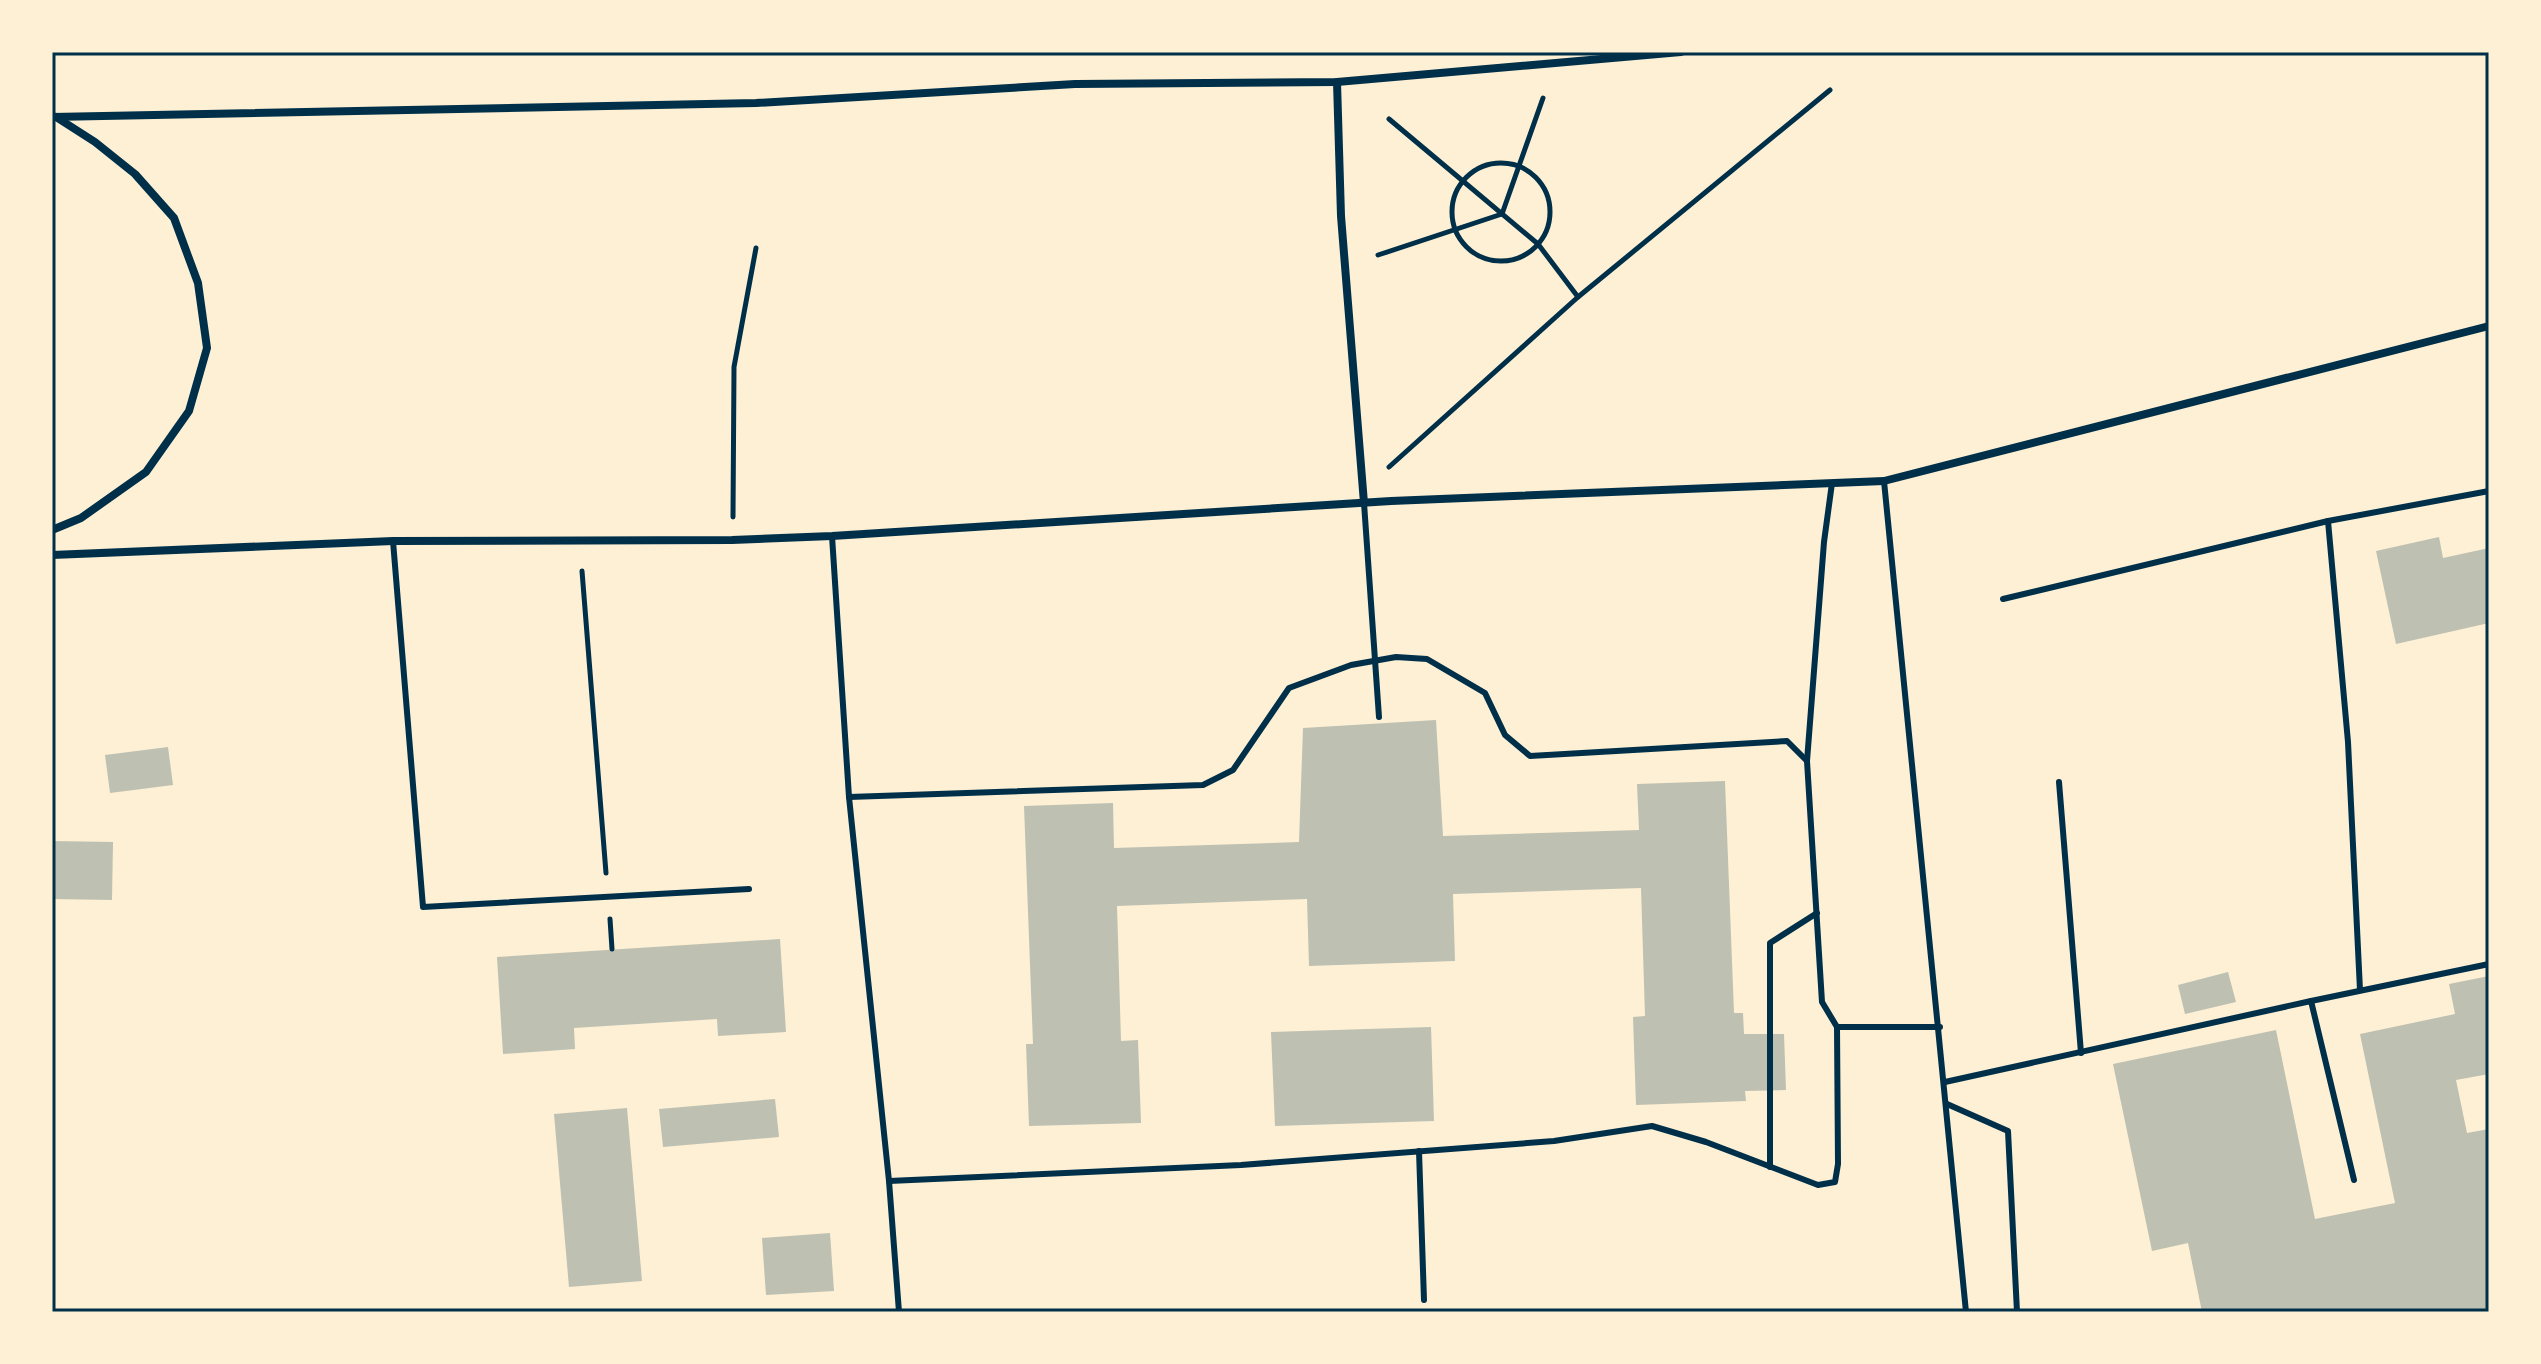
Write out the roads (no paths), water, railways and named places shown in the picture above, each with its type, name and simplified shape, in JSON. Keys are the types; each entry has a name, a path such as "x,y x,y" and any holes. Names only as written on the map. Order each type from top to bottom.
{"street":[{"path":"54,117 756,103 1075,84 1337,82 1681,52"},
{"path":"1337,82 1341,216 1364,503"},
{"path":"52,530 81,518 146,472 189,411 207,348 198,283 174,218 135,174 95,142 54,117"},
{"path":"52,555 393,541 732,540 832,536 1364,503 1884,481 2489,326"}],"lane":[{"path":"1884,481 1966,1312"},
{"path":"889,1181 1241,1165 1554,1141 1652,1126 1818,1185 1835,1182 1838,1164 1837,1027 1822,1002 1807,761 1824,542 1832,483"},
{"path":"2003,599 2328,521 2489,491"},
{"path":"1364,503 1379,717"},
{"path":"2328,521 2348,742 2360,990"},
{"path":"832,536 849,797 889,1181 899,1312"},
{"path":"393,541 423,907 749,889"},
{"path":"849,797 1203,785 1233,770 1289,688 1351,665 1427,659 1485,693 1505,735 1530,756 1787,741 1807,761"},
{"path":"2059,782 2081,1053"},
{"path":"1770,1167 1770,943 1817,913"},
{"path":"1945,1082 2489,964"},
{"path":"2311,1001 2354,1180"},
{"path":"1837,1027 1940,1027"},
{"path":"1947,1104 2008,1131 2017,1312"},
{"path":"1419,1151 1424,1300"}]}
